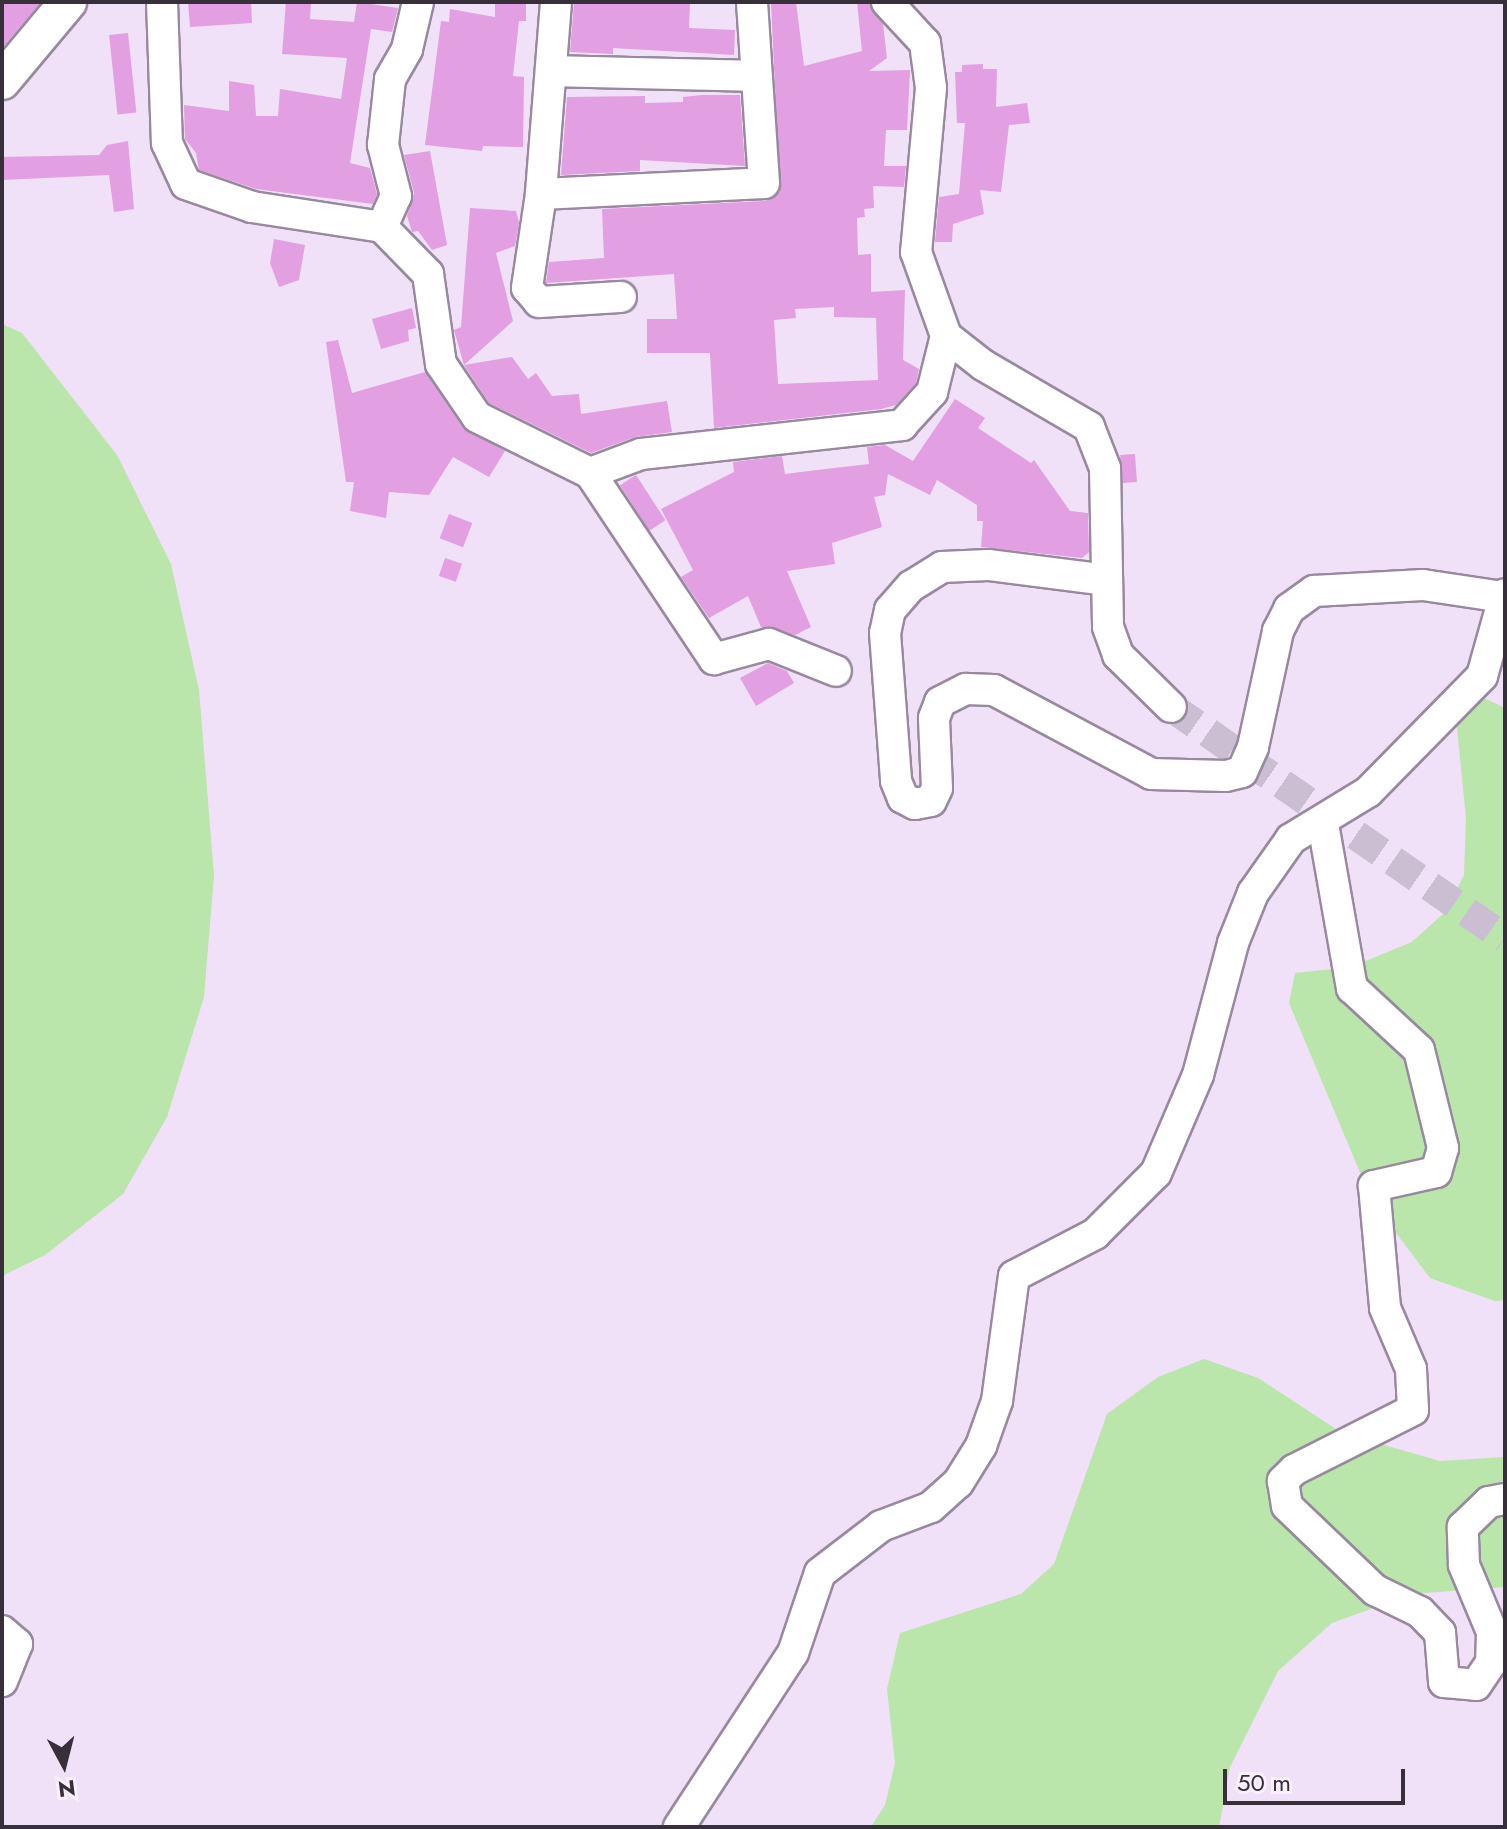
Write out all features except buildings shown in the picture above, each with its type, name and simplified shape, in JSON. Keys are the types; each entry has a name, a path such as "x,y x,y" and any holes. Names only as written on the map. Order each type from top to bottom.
{"street":[{"path":"2,81 68,2"},
{"path":"162,2 167,143 186,184 252,207 382,227 428,274 441,364 477,417 590,473 714,659 769,644 836,671"},
{"path":"382,227 396,196 383,145 390,79 407,49 418,2"},
{"path":"556,2 541,194 527,288 539,302 621,297"},
{"path":"541,194 764,183 752,2"},
{"path":"887,2 925,43 931,88 916,252 946,336 983,365 1089,427 1105,468 1108,627 1118,655 1171,707"},
{"path":"553,71 755,76"},
{"path":"590,473 641,454 902,425 932,392 946,336"},
{"path":"679,1827 793,1653 820,1573 881,1526 931,1507 958,1483 981,1446 997,1401 1014,1276 1095,1234 1156,1173 1198,1075 1233,943 1253,893 1291,839 1323,824 1368,792 1482,676 1504,596 1423,585 1314,591 1289,609 1283,620 1253,747 1242,772 1226,776 1151,774 994,690 966,689 940,702 934,718 937,788 931,801 915,804 903,798 896,781 885,633 890,610 911,586 942,567 988,565 1107,580"},
{"path":"1323,824 1352,988 1419,1050 1443,1148 1436,1172 1374,1186 1385,1308 1411,1369 1413,1410 1294,1470 1283,1481 1287,1506 1375,1590 1420,1612 1440,1633 1444,1682 1476,1685 1491,1663 1492,1632 1464,1565 1463,1527 1489,1502 1505,1499"},
{"path":"2,1631 17,1644 2,1681"}],"green space":[{"path":"2,324 22,333 117,455 171,564 199,690 214,875 204,997 167,1117 123,1194 45,1255 2,1276"},
{"path":"1454,699 1486,699 1505,708 1505,1300 1495,1301 1430,1278 1372,1201 1289,1003 1295,973 1351,967 1412,942 1445,912 1464,875 1466,818"},
{"path":"1204,1359 1258,1378 1342,1433 1440,1461 1505,1457 1505,1587 1412,1594 1332,1623 1278,1671 1230,1767 1219,1827 871,1827 885,1805 895,1763 887,1689 900,1633 1021,1594 1054,1564 1107,1414 1158,1377"}],"tunnel":[{"path":"1171,707 1505,938"}]}
